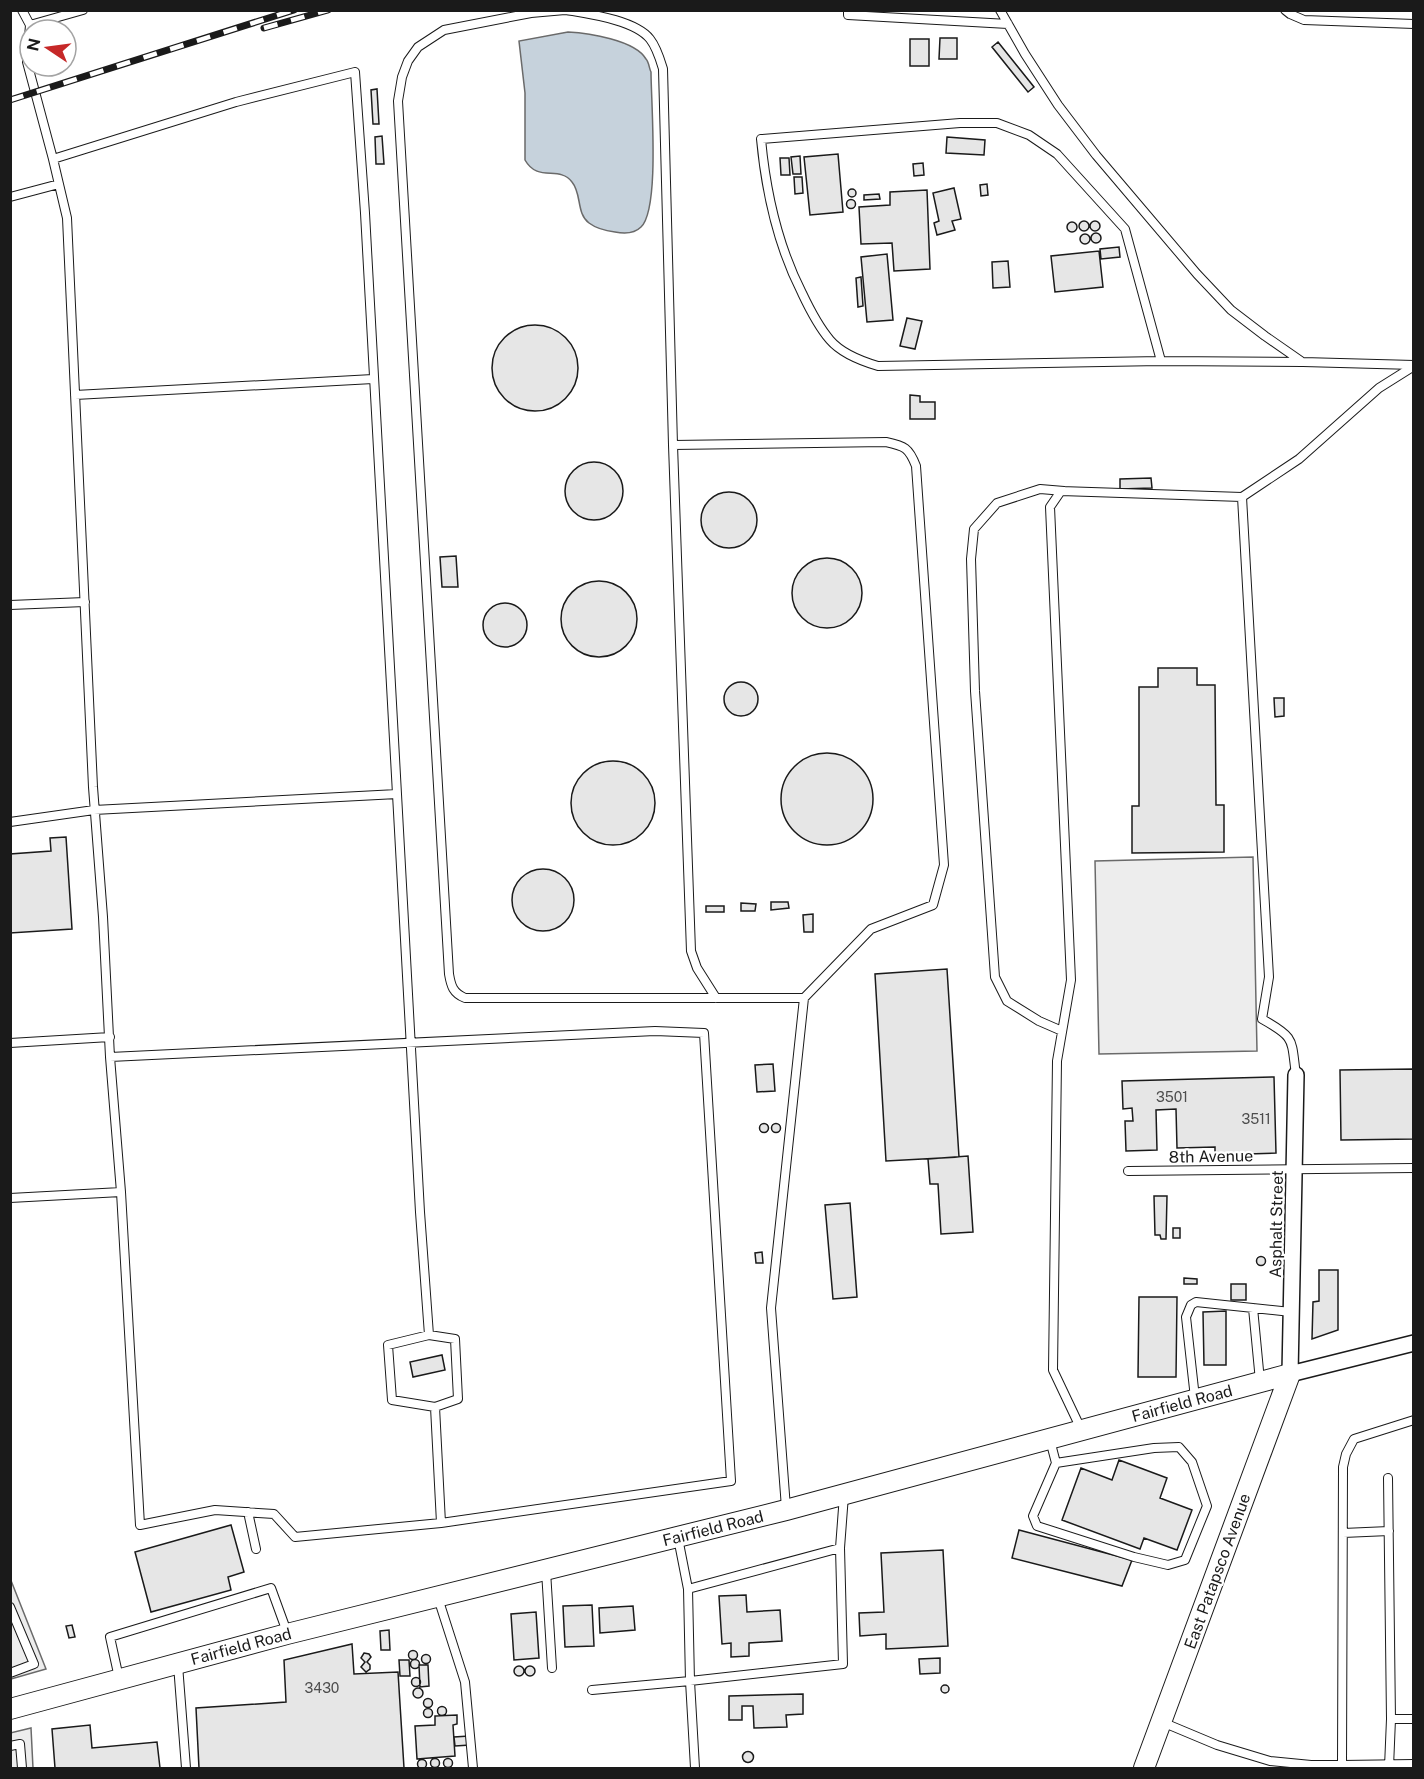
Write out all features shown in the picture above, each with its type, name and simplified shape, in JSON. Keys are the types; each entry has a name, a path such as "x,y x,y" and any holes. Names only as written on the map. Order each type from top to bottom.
{"street":[{"name":"Asphalt Street","path":"1290,1374 1296,1075"},
{"name":"Fairfield Road","path":"10,1709 287,1634 786,1510 1413,1342"},
{"name":"East Patapsco Avenue","path":"1144,1768 1290,1374"}],"lane":[{"path":"55,18 83,10"},
{"path":"716,998 697,968 691,951 673,445 663,69 659,53 649,37 632,26 603,16 565,10 531,13 444,30 418,47 408,61 402,77 398,101 449,974 452,987 458,995 465,998 716,998 804,998"},
{"path":"848,10 848,15 1008,24"},
{"path":"1000,10 1058,105 1096,156 1197,274 1231,310 1303,362"},
{"path":"1285,10 1304,20 1413,24"},
{"path":"53,159 236,102 355,72 429,1335"},
{"path":"31,78 67,218 94,810 110,1057 121,1192 140,1525 215,1510 274,1514 294,1537 441,1523 731,1481 704,1033 655,1031 110,1057"},
{"path":"1161,361 1125,229 1057,154 1029,135 997,123 960,123 761,139 764,171 773,218 789,267 814,318 831,342 858,360 878,366 1161,361 1413,365"},
{"path":"10,197 59,184"},
{"path":"1062,1031 1039,1021 1007,1001 995,977 975,692 970,559 974,529 997,503 1040,489 1242,497 1299,459 1379,388 1413,365"},
{"path":"75,395 373,379"},
{"path":"673,445 886,442 903,446 911,453 916,466 944,865 933,905 871,929 804,998 771,1308 786,1510"},
{"path":"1066,491 1061,491 1050,507 1071,980 1057,1061 1053,1370 1082,1430"},
{"path":"1242,497 1269,977 1262,1019 1287,1034 1291,1041 1296,1075"},
{"path":"10,605 85,602"},
{"path":"10,822 94,810 397,794"},
{"path":"10,1043 110,1037"},
{"name":"8th Avenue","path":"1128,1171 1413,1168"},
{"path":"10,1198 121,1192"},
{"path":"1196,1400 1186,1317 1191,1305 1196,1302 1292,1312"},
{"path":"1253,1308 1260,1382"},
{"path":"429,1335 455,1339 458,1399 435,1407 392,1400 387,1345 429,1335"},
{"path":"435,1407 441,1523"},
{"path":"1342,1765 1343,1467 1346,1454 1354,1439 1413,1420"},
{"path":"1049,1439 1056,1463 1033,1516 1037,1526 1134,1557 1168,1565 1185,1560 1207,1506 1192,1462 1179,1447 1154,1448 1056,1463"},
{"path":"1388,1478 1391,1719 1389,1766"},
{"path":"592,1690 843,1664 840,1548 844,1494"},
{"path":"248,1512 256,1549"},
{"path":"1343,1533 1389,1531"},
{"path":"677,1537 688,1589 695,1768"},
{"path":"688,1589 840,1548"},
{"path":"546,1569 552,1668"},
{"path":"120,1679 110,1637 271,1588 287,1634"},
{"path":"437,1596 465,1682 473,1768"},
{"path":"10,1607 34,1664 10,1673"},
{"path":"178,1664 186,1768"},
{"path":"1391,1719 1413,1719"},
{"path":"1162,1722 1217,1745 1270,1761 1311,1765 1413,1764"},
{"path":"10,1746 20,1744 22,1768"}],"shaded area":[{"path":"568,32 622,42 640,52 647,60 651,72 653,178 651,199 647,216 641,227 632,232 609,231 589,223 582,214 575,187 567,177 536,171 525,160 525,93 519,41"},
{"path":"1253,857 1257,1051 1099,1054 1095,861"},
{"path":"10,1578 46,1669 11,1679 10,1679"},
{"path":"31,1728 33,1768 11,1768 10,1733"}],"building":[{"path":"940,38 957,38 957,59 939,59"},
{"path":"910,39 929,39 929,66 910,66"},
{"path":"998,42 1034,87 1028,92 992,47"},
{"path":"377,89 379,124 373,124 371,90"},
{"path":"382,136 384,164 376,164 375,137"},
{"path":"947,137 985,140 984,155 946,153"},
{"path":"838,154 843,212 810,215 804,157"},
{"path":"800,156 801,174 793,174 791,157"},
{"path":"780,158 789,158 790,175 781,175"},
{"path":"923,163 924,175 914,176 913,164"},
{"path":"794,177 802,177 803,193 795,194"},
{"path":"987,184 988,195 981,196 980,185"},
{"path":"954,188 961,219 952,221 955,230 937,235 934,223 939,221 933,193"},
{"path":"852,189 856,193 852,197 848,193"},
{"path":"927,190 930,269 894,271 892,243 861,244 859,207 890,205 890,192"},
{"path":"879,194 880,199 864,200 864,195"},
{"path":"851,200 855,204 851,208 847,204"},
{"path":"1084,221 1089,226 1084,231 1079,226"},
{"path":"1095,221 1100,226 1095,231 1090,226"},
{"path":"1072,222 1077,227 1072,232 1067,227"},
{"path":"1096,233 1101,238 1096,243 1091,238"},
{"path":"1085,234 1090,239 1085,244 1080,239"},
{"path":"1119,247 1120,257 1101,259 1100,249"},
{"path":"1099,251 1103,287 1055,292 1051,256"},
{"path":"887,254 893,320 867,322 861,257"},
{"path":"1008,261 1010,287 993,288 992,262"},
{"path":"861,277 863,306 858,307 856,278"},
{"path":"907,318 922,321 915,349 900,346"},
{"path":"535,325 552,328 566,337 575,351 578,368 575,385 566,399 552,408 535,411 518,408 504,399 495,385 492,368 495,351 504,337 518,328"},
{"path":"910,395 920,396 920,402 935,402 935,419 910,419"},
{"path":"594,462 605,464 618,475 623,491 621,502 610,515 594,520 583,518 570,507 565,491 567,480 578,467"},
{"path":"1151,478 1152,488 1120,489 1120,479"},
{"path":"729,492 740,494 749,500 755,509 757,520 755,531 749,540 740,546 729,548 718,546 709,540 703,531 701,520 703,509 709,500 718,494"},
{"path":"456,556 458,587 442,587 440,557"},
{"path":"820,558 834,558 847,564 856,573 862,586 860,606 852,618 834,628 820,628 807,622 798,613 792,600 792,586 798,573 807,564"},
{"path":"599,581 614,584 626,592 634,604 637,619 634,634 626,646 614,654 599,657 584,654 572,646 564,634 561,619 564,604 572,592 584,584"},
{"path":"505,603 514,604 521,609 526,616 526,634 521,641 514,646 505,647 496,646 489,641 484,634 483,625 484,616 489,609 496,604"},
{"path":"1158,668 1197,668 1197,685 1215,685 1216,805 1224,805 1224,852 1132,853 1132,806 1139,806 1139,687 1158,687"},
{"path":"741,682 753,687 758,699 753,711 741,716 729,711 724,699 729,687"},
{"path":"1274,698 1284,698 1284,716 1275,717"},
{"path":"827,753 845,757 860,766 869,781 873,799 869,817 860,832 845,841 827,845 809,841 794,832 785,817 781,799 785,781 794,766 809,757"},
{"path":"613,761 629,764 643,773 652,787 655,803 652,819 643,833 629,842 613,845 597,842 583,833 574,819 571,803 574,787 583,773 597,764"},
{"path":"66,837 72,929 10,933 10,854 51,851 50,838"},
{"path":"543,869 555,871 565,878 572,888 574,900 572,912 565,922 555,929 543,931 531,929 521,922 514,912 512,900 514,888 521,878 531,871"},
{"path":"771,902 788,902 789,908 771,910"},
{"path":"741,903 756,904 755,911 741,911"},
{"path":"706,906 724,906 724,912 706,912"},
{"path":"813,914 813,932 804,932 803,915"},
{"path":"947,969 959,1157 886,1161 875,974"},
{"path":"773,1064 775,1091 757,1092 755,1065"},
{"path":"1414,1069 1414,1139 1341,1140 1340,1070"},
{"path":"1274,1077 1276,1153 1215,1155 1215,1147 1177,1148 1176,1109 1156,1110 1157,1150 1126,1151 1125,1121 1133,1121 1132,1108 1123,1109 1122,1081"},
{"path":"764,1124 768,1128 764,1132 760,1128"},
{"path":"776,1124 780,1128 776,1132 772,1128"},
{"path":"968,1156 973,1232 941,1234 938,1184 930,1184 928,1159"},
{"path":"1154,1196 1167,1196 1166,1239 1155,1235"},
{"path":"850,1203 857,1297 833,1299 825,1205"},
{"path":"1173,1228 1180,1228 1180,1238 1173,1238"},
{"path":"762,1252 763,1263 756,1263 755,1253"},
{"path":"1261,1256 1266,1261 1261,1266 1256,1261"},
{"path":"1319,1270 1338,1270 1338,1330 1312,1339 1313,1302 1319,1301"},
{"path":"1184,1278 1197,1279 1197,1284 1184,1284"},
{"path":"1231,1284 1246,1284 1246,1300 1231,1300"},
{"path":"1139,1297 1177,1297 1176,1377 1138,1377"},
{"path":"1226,1311 1226,1365 1204,1365 1203,1312"},
{"path":"442,1355 445,1370 413,1377 410,1362"},
{"path":"1119,1460 1167,1478 1160,1498 1192,1510 1177,1550 1144,1538 1140,1549 1062,1520 1081,1468 1112,1480"},
{"path":"231,1525 244,1572 228,1577 231,1590 151,1612 135,1552"},
{"path":"1019,1530 1132,1560 1122,1586 1012,1558"},
{"path":"943,1550 948,1646 886,1649 886,1634 860,1636 859,1613 884,1612 881,1553"},
{"path":"746,1595 747,1612 780,1610 782,1641 749,1643 749,1656 731,1657 731,1643 722,1644 719,1596"},
{"path":"592,1605 594,1646 565,1647 563,1606"},
{"path":"633,1606 635,1630 600,1633 599,1608"},
{"path":"536,1612 539,1658 514,1660 511,1614"},
{"path":"72,1625 75,1637 69,1638 66,1626"},
{"path":"389,1630 390,1650 381,1650 380,1631"},
{"path":"352,1644 354,1674 398,1672 404,1768 199,1768 196,1708 286,1702 284,1660"},
{"path":"413,1651 417,1655 413,1659 409,1655"},
{"path":"364,1653 371,1657 367,1662 370,1669 366,1672 361,1667 365,1662 361,1658"},
{"path":"426,1655 430,1659 426,1663 422,1659"},
{"path":"940,1658 940,1673 920,1674 919,1659"},
{"path":"399,1660 409,1660 410,1676 400,1676"},
{"path":"415,1660 419,1664 415,1668 411,1664"},
{"path":"419,1665 428,1665 429,1686 420,1687"},
{"path":"519,1666 524,1671 519,1676 514,1671"},
{"path":"530,1666 535,1671 530,1676 525,1671"},
{"path":"416,1678 420,1682 416,1686 412,1682"},
{"path":"945,1685 949,1689 945,1693 941,1689"},
{"path":"418,1688 423,1693 418,1698 413,1693"},
{"path":"803,1694 803,1714 786,1715 787,1727 754,1728 753,1706 742,1706 742,1720 729,1720 729,1696"},
{"path":"428,1699 432,1703 428,1707 424,1703"},
{"path":"442,1707 446,1711 442,1715 438,1711"},
{"path":"428,1709 432,1713 428,1717 424,1713"},
{"path":"457,1715 457,1724 453,1725 455,1756 417,1759 415,1726 435,1725 435,1716"},
{"path":"90,1725 92,1748 157,1742 160,1768 55,1768 52,1729"},
{"path":"469,1736 470,1745 455,1746 454,1737"},
{"path":"748,1751 754,1757 748,1763 742,1757"},
{"path":"435,1758 440,1763 435,1768 430,1763"},
{"path":"448,1758 453,1763 448,1768 443,1763"},
{"path":"422,1759 427,1764 422,1769 417,1764"}],"railway":[{"path":"10,100 294,10"},
{"path":"264,28 328,10"}]}
